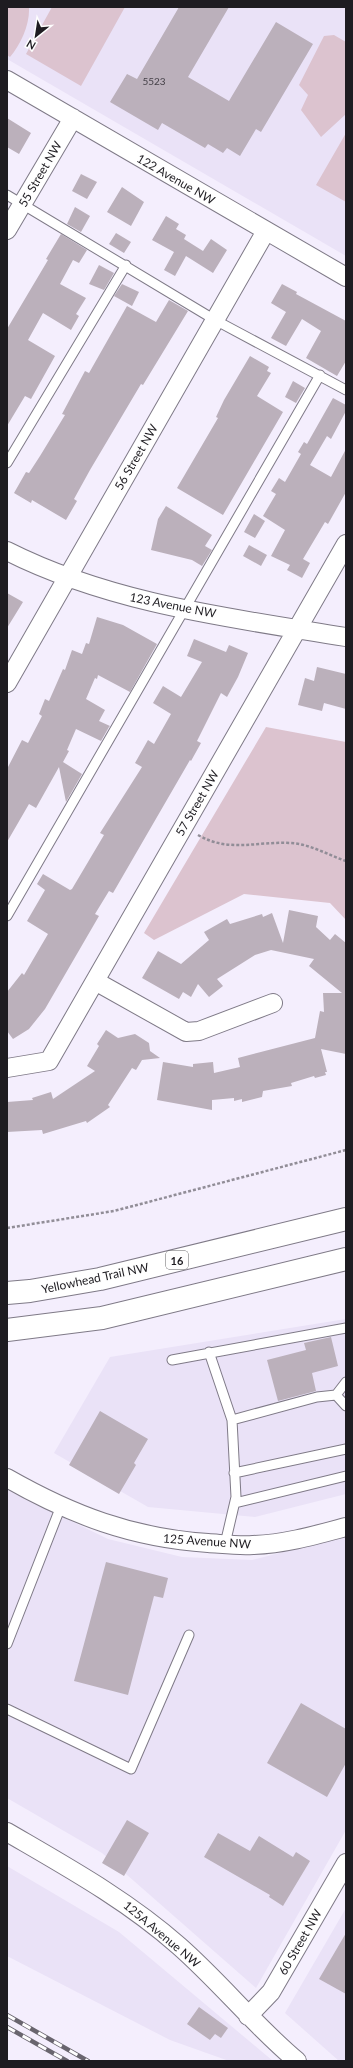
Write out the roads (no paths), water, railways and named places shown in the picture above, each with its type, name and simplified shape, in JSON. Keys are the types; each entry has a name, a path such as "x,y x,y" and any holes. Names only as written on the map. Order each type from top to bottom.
{"highway":[{"name":"Yellowhead Trail NW","path":"7,1293 30,1291 100,1279 346,1219"},
{"path":"7,1330 102,1318 346,1258"}],"street":[{"name":"122 Avenue NW","path":"7,80 346,277"},
{"name":"55 Street NW","path":"7,230 73,118"},
{"name":"56 Street NW","path":"7,683 266,231"},
{"name":"57 Street NW","path":"7,1068 49,1061 346,544"},
{"name":"123 Avenue NW","path":"7,551 67,578 112,592 184,608 346,637"},
{"path":"95,981 186,1032 199,1031 273,1003"},
{"name":"125 Avenue NW","path":"7,1478 61,1506 95,1521 127,1531 186,1542 253,1545 291,1540 346,1528"},
{"name":"125A Avenue NW","path":"7,1832 133,1908 180,1947 248,2016 297,2061"},
{"name":"60 Street NW","path":"248,2016 271,1992 346,1863"}],"lane":[{"path":"7,195 126,265 215,320 346,390"},
{"path":"7,463 126,265"},
{"path":"7,916 320,375"},
{"path":"172,1360 346,1328"},
{"path":"209,1352 232,1420 236,1497 225,1544"},
{"path":"232,1420 317,1397 336,1395 346,1382"},
{"path":"336,1395 346,1406"},
{"path":"234,1473 346,1449"},
{"path":"235,1503 346,1476"},
{"path":"7,1644 61,1506"},
{"path":"7,1709 131,1768 189,1634"}],"railway":[{"path":"7,2015 88,2061"},
{"path":"7,2027 67,2061"}]}
